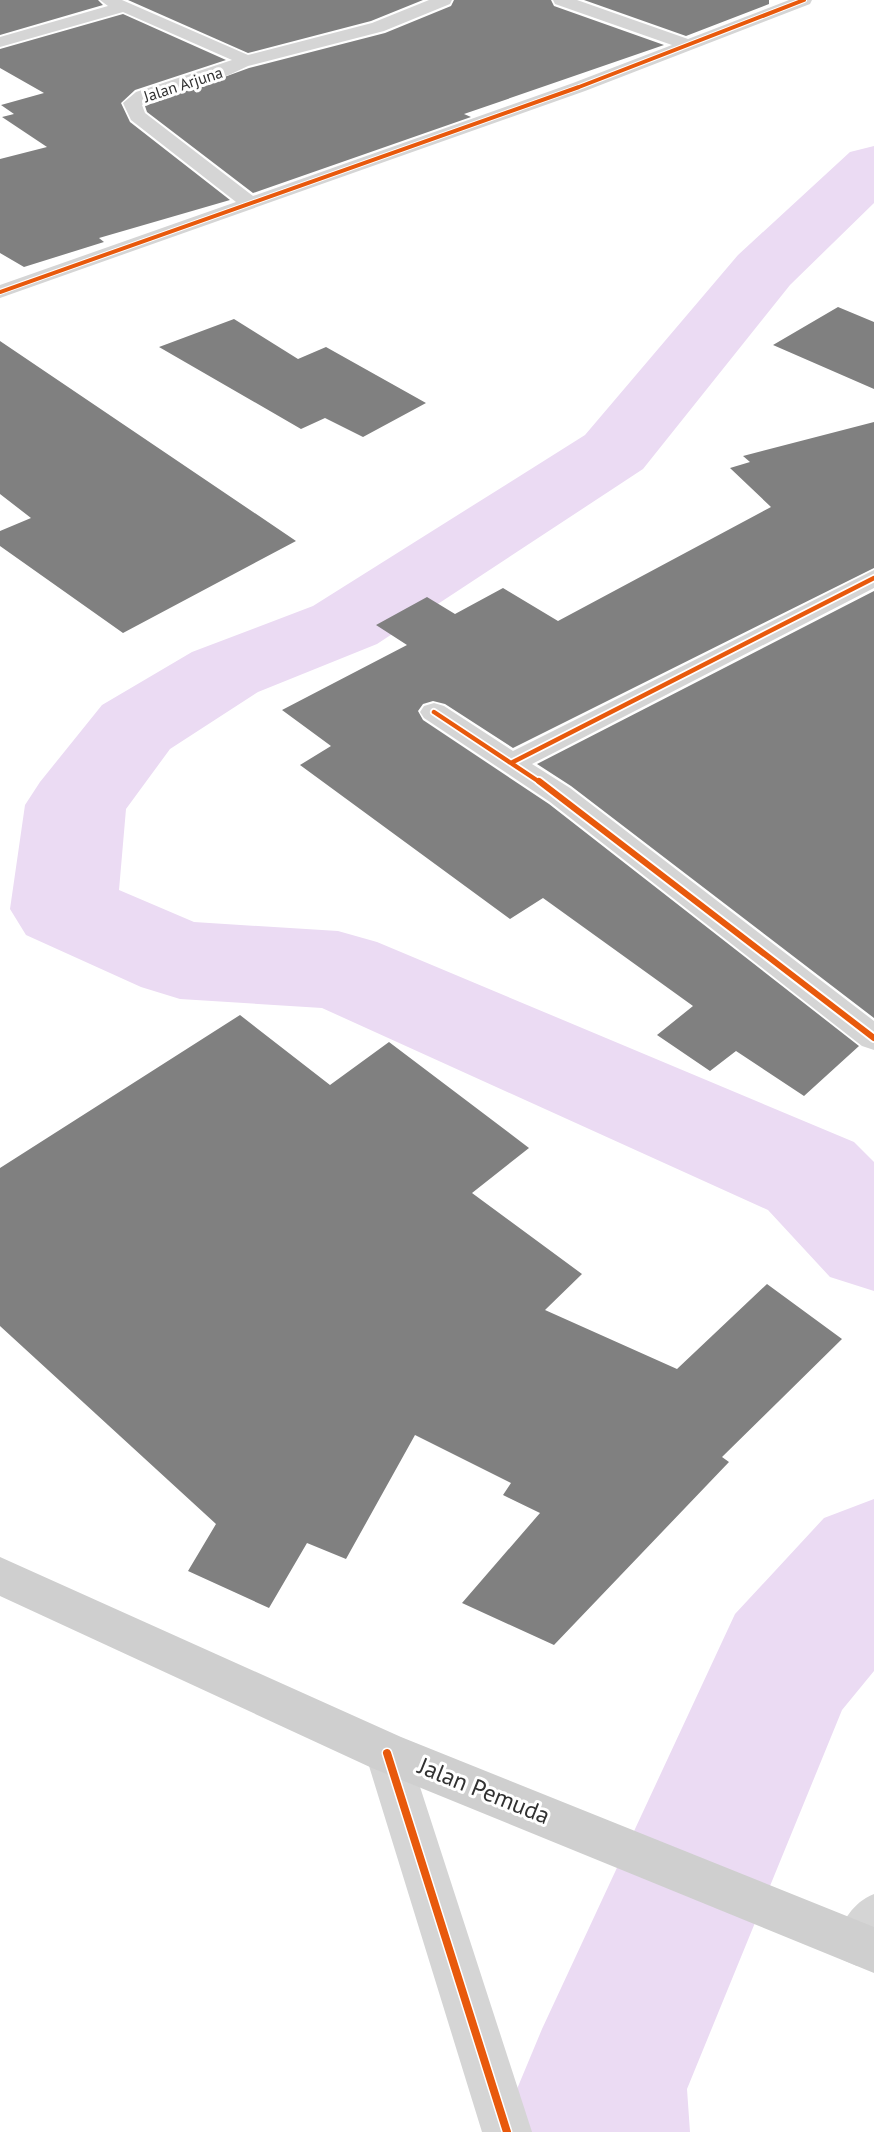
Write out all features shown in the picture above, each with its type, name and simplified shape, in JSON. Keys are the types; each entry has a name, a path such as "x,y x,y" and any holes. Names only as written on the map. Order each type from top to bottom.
{"main road":[{"name":"Jalan Pemuda","path":"0,1576 387,1753 795,1918 868,1937"}],"street":[{"path":"242,62 378,27 444,0"},
{"path":"561,0 687,45"},
{"path":"0,292 579,87 804,0"},
{"path":"0,42 116,4"},
{"name":"Jalan Arjuna","path":"116,4 240,57 242,62 223,71 142,96 132,103 137,116 250,203"},
{"path":"511,763 874,578"},
{"path":"434,712 560,795 874,1038"},
{"path":"387,1753 507,2132"}],"building":[{"path":"0,0 98,0 103,5 0,35"},
{"path":"128,0 423,0 371,21 248,53"},
{"path":"454,0 551,0 554,6 664,45 464,114 471,117 253,193 147,112 145,106 249,68 385,33 451,6"},
{"path":"584,0 769,0 769,4 686,36"},
{"path":"123,14 226,60 135,90 121,103 130,122 230,200 99,238 104,242 24,267 0,253 0,159 47,147 2,117 14,114 1,105 44,93 0,68 0,49"},
{"path":"838,307 874,322 874,389 773,345"},
{"path":"234,319 298,359 326,347 426,403 363,437 325,418 301,429 159,347"},
{"path":"0,341 296,541 123,633 0,546 0,531 31,518 0,494"},
{"path":"874,422 874,568 513,748 445,704 433,701 423,704 418,711 423,720 549,804 859,1046 804,1096 736,1051 710,1071 657,1035 693,1006 543,898 510,919 300,765 331,746 282,710 407,645 376,625 427,597 455,614 503,588 558,621 771,507 730,468 750,462 743,456"},
{"path":"874,591 874,1018 571,786 537,764"},
{"path":"240,1015 330,1085 389,1042 529,1148 472,1193 582,1274 545,1310 677,1369 767,1284 842,1339 722,1457 729,1462 554,1645 462,1603 540,1513 503,1495 511,1483 415,1435 346,1559 307,1543 269,1608 188,1571 216,1524 0,1326 0,1168"}],"waterway":[{"path":"874,166 764,270 614,452 345,625 225,672 136,727 76,805 64,909 180,960 338,970 811,1176 874,1241"},
{"path":"604,2132 602,2089 787,1664 874,1564"}],"cycle path":[{"path":"0,292 579,87 804,0"},
{"path":"511,763 874,578"},
{"path":"434,712 560,795 874,1038"},
{"path":"387,1753 507,2132"}]}
